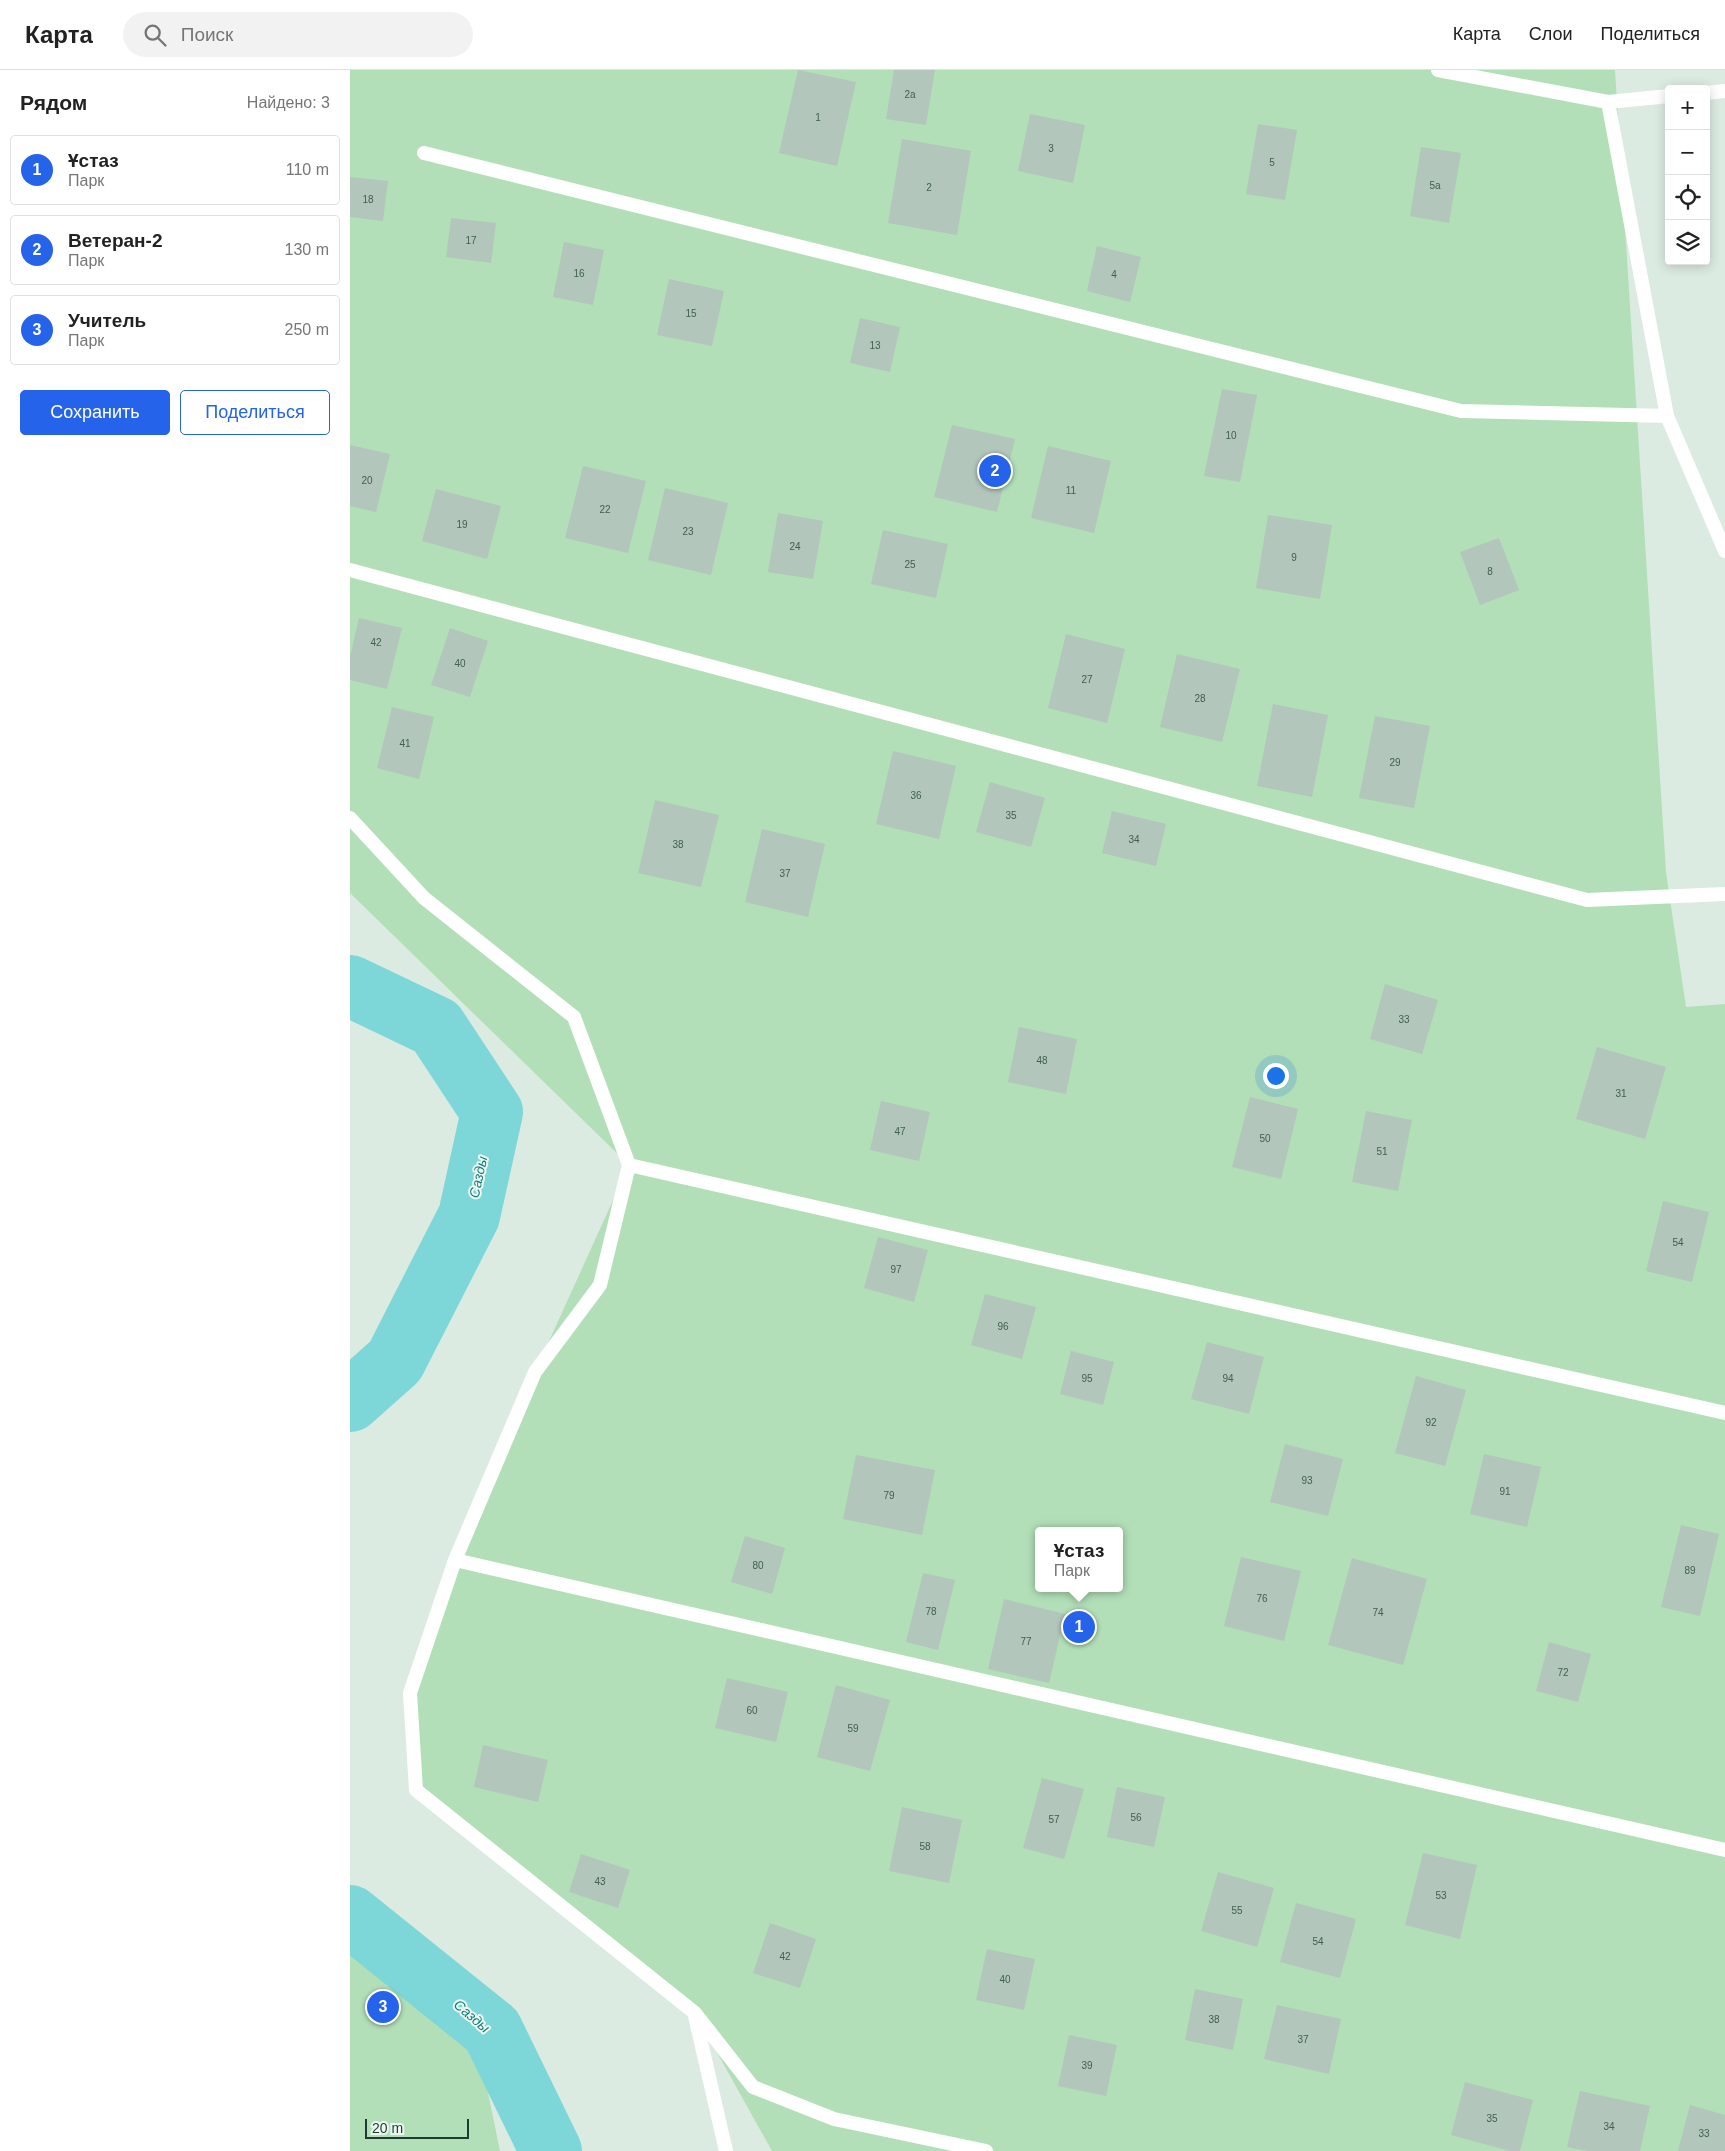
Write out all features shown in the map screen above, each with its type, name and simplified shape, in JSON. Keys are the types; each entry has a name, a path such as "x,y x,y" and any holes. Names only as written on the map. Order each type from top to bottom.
{"lane":[{"path":"1438,70 1608,102 1665,96"},
{"path":"1710,93 1725,91"},
{"path":"1608,102 1668,416 1725,551"},
{"path":"424,153 1461,412 1668,416"},
{"path":"350,570 1587,900 1725,894"},
{"path":"350,818 424,898 574,1017 629,1165 600,1286 534,1372 456,1560 410,1693 416,1790 694,2013 753,2086 834,2118 986,2151"},
{"path":"629,1165 1725,1413"},
{"path":"456,1560 1725,1850"},
{"path":"694,2013 726,2151"}],"green space":[{"path":"350,70 1615,70 1666,872 1686,1007 1725,1004 1725,2151 772,2151 695,2013 416,1790 410,1693 535,1372 629,1165 350,893"},
{"path":"350,1955 481,2059 500,2151 350,2151"}],"building":[{"path":"798,70 856,82 837,166 779,153"},
{"path":"894,70 935,70 926,125 886,119"},
{"path":"1030,114 1085,125 1073,183 1018,171"},
{"path":"1258,124 1297,130 1285,200 1246,194"},
{"path":"902,139 971,151 957,235 888,223"},
{"path":"1421,147 1461,153 1449,223 1410,216"},
{"path":"350,177 388,181 383,221 350,217"},
{"path":"451,218 496,223 491,263 446,257"},
{"path":"564,242 604,250 593,305 553,297"},
{"path":"1097,246 1141,257 1130,302 1087,291"},
{"path":"669,279 724,291 712,346 657,335"},
{"path":"860,318 900,327 890,372 850,363"},
{"path":"1222,389 1257,395 1240,482 1204,476"},
{"path":"952,425 1015,439 997,512 934,497"},
{"path":"350,445 390,454 376,512 350,506"},
{"path":"1048,446 1111,461 1094,533 1031,518"},
{"path":"583,466 646,481 628,553 565,538"},
{"path":"665,488 728,503 711,575 648,560"},
{"path":"436,489 501,506 487,559 422,541"},
{"path":"778,513 823,521 813,579 768,572"},
{"path":"1268,515 1332,525 1320,599 1256,588"},
{"path":"883,530 948,544 936,598 871,584"},
{"path":"1499,538 1519,590 1480,605 1460,552"},
{"path":"359,618 402,628 387,689 350,680 350,657"},
{"path":"450,628 488,641 470,697 431,685"},
{"path":"1066,634 1125,649 1107,723 1048,708"},
{"path":"1177,654 1240,669 1222,742 1160,727"},
{"path":"1273,704 1328,715 1312,797 1257,786"},
{"path":"392,707 434,717 419,779 377,768"},
{"path":"1375,716 1430,726 1414,808 1359,798"},
{"path":"893,751 956,766 939,839 876,824"},
{"path":"990,782 1045,798 1031,847 976,832"},
{"path":"655,800 719,815 701,887 638,873"},
{"path":"1112,811 1166,824 1156,866 1102,853"},
{"path":"762,829 825,844 808,917 745,902"},
{"path":"1385,984 1438,1000 1422,1054 1370,1039"},
{"path":"1019,1027 1077,1039 1066,1094 1008,1082"},
{"path":"1597,1047 1666,1067 1645,1139 1576,1119"},
{"path":"1250,1097 1298,1109 1281,1179 1232,1167"},
{"path":"881,1101 930,1112 919,1161 870,1150"},
{"path":"1366,1111 1412,1120 1398,1191 1352,1182"},
{"path":"1663,1201 1709,1212 1692,1282 1646,1271"},
{"path":"878,1237 928,1250 914,1302 864,1288"},
{"path":"985,1294 1036,1307 1022,1359 971,1345"},
{"path":"1207,1342 1264,1357 1249,1414 1191,1399"},
{"path":"1071,1351 1114,1362 1103,1405 1060,1394"},
{"path":"1416,1376 1466,1390 1445,1466 1395,1453"},
{"path":"1285,1444 1343,1459 1328,1516 1270,1502"},
{"path":"1484,1454 1541,1467 1527,1527 1470,1514"},
{"path":"856,1455 935,1470 922,1535 843,1519"},
{"path":"1681,1525 1719,1534 1700,1616 1661,1607"},
{"path":"745,1536 785,1548 772,1594 731,1582"},
{"path":"1241,1557 1301,1571 1284,1641 1224,1626"},
{"path":"1352,1558 1427,1579 1403,1665 1328,1645"},
{"path":"923,1573 955,1580 938,1650 906,1642"},
{"path":"1004,1599 1065,1614 1049,1683 988,1669"},
{"path":"1549,1642 1591,1654 1578,1702 1536,1691"},
{"path":"727,1678 788,1692 776,1742 715,1728"},
{"path":"836,1685 890,1700 870,1771 817,1757"},
{"path":"483,1745 548,1760 538,1802 474,1787"},
{"path":"1042,1778 1084,1789 1064,1859 1023,1848"},
{"path":"1117,1787 1165,1797 1154,1847 1107,1837"},
{"path":"902,1807 962,1820 949,1883 889,1871"},
{"path":"1423,1853 1477,1865 1460,1939 1405,1925"},
{"path":"581,1854 630,1870 618,1908 569,1892"},
{"path":"1218,1872 1274,1888 1257,1947 1201,1931"},
{"path":"1296,1903 1356,1919 1340,1978 1280,1962"},
{"path":"770,1923 816,1939 800,1988 753,1973"},
{"path":"987,1949 1035,1959 1024,2010 976,2000"},
{"path":"1195,1989 1243,1999 1233,2050 1185,2040"},
{"path":"1277,2005 1341,2019 1329,2074 1264,2059"},
{"path":"1069,2035 1117,2045 1106,2096 1058,2086"},
{"path":"1465,2082 1533,2100 1520,2151 1510,2151 1451,2135"},
{"path":"1580,2091 1650,2106 1640,2151 1588,2151 1567,2147"},
{"path":"1690,2105 1725,2115 1725,2151 1678,2151"}],"waterway":[{"name":"Сазды","path":"350,986 436,1027 492,1112 469,1216 395,1361 350,1401"},
{"name":"Сазды","path":"350,1916 492,2030 551,2151"}],"place":[{"name":"Ветеран-2","path":"995,471"},
{"name":"Ұстаз","path":"1079,1627"},
{"name":"Учитель","path":"383,2007"}]}
